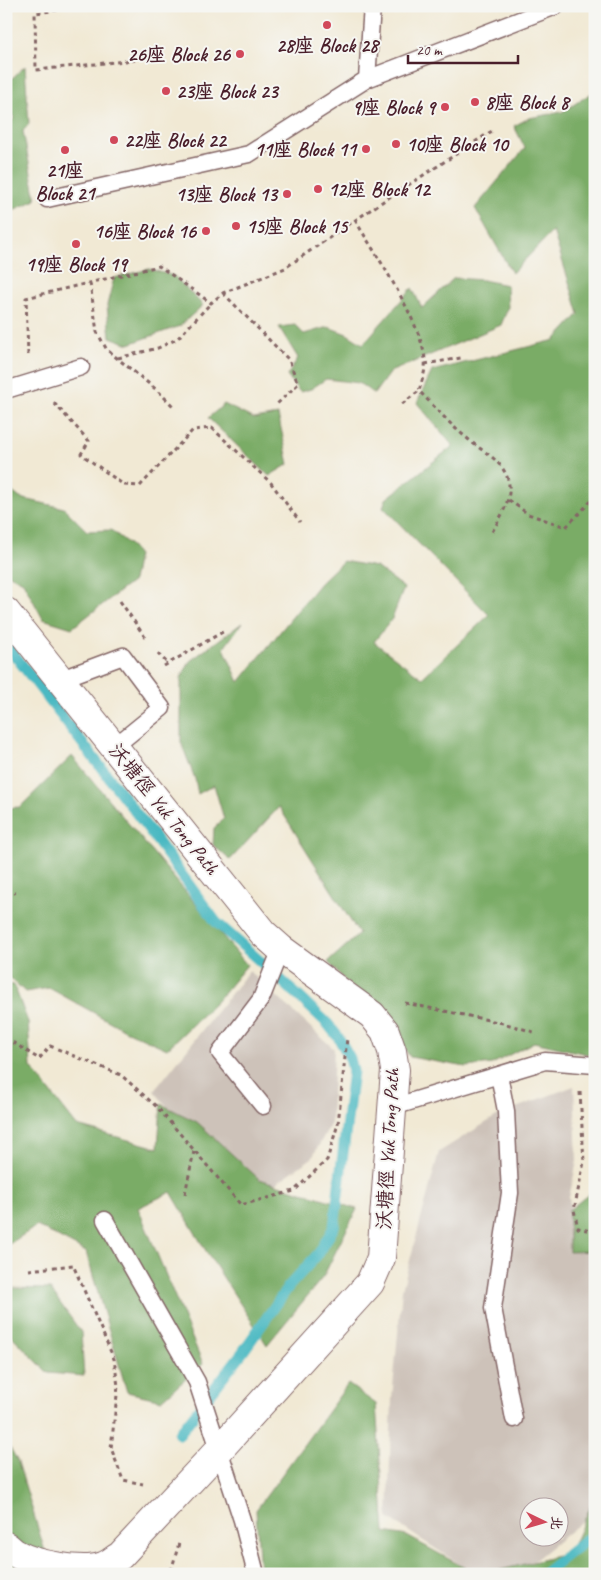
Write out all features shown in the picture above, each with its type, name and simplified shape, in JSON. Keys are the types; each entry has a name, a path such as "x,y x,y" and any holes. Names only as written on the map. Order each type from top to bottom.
{"street":[{"name":"沃塘徑 Yuk Tong Path","path":"6,612 263,933 281,949 372,1015 385,1031 392,1051 395,1070 381,1258 377,1271 366,1288 120,1556 102,1566 67,1568 33,1560 16,1553 6,1546"}],"lane":[{"path":"367,79 372,6"},
{"path":"47,198 249,154 367,79 556,6"},
{"path":"6,390 81,367"},
{"path":"60,680 123,656 162,708 114,747"},
{"path":"263,1106 220,1053 261,999 281,949"},
{"path":"393,1107 545,1061 595,1066"},
{"path":"499,1075 506,1111 510,1193 493,1308 514,1418"},
{"path":"104,1220 197,1382 218,1451 237,1504 256,1574"}],"path":[{"path":"6,10 16,6"},
{"path":"90,6 35,13 36,70 135,60"},
{"path":"117,358 158,348 177,339 223,293 285,268 495,129"},
{"path":"355,220 402,298 421,342 424,364 418,391 402,404"},
{"path":"211,303 159,266 26,298 28,374 31,383 57,406 89,441 81,454 124,485 140,486 193,430 212,428 270,483 300,522"},
{"path":"90,284 97,332 107,350 158,390 173,406"},
{"path":"223,293 288,360 298,384 277,404"},
{"path":"424,364 460,358"},
{"path":"418,391 467,439 494,458 506,473 510,487 509,500 492,532"},
{"path":"509,500 528,514 566,527 595,496"},
{"path":"120,601 149,642"},
{"path":"160,669 226,630"},
{"path":"155,650 168,664"},
{"path":"6,893 14,893"},
{"path":"398,1002 503,1023 538,1033"},
{"path":"6,1038 39,1059 50,1046 121,1075 157,1107 241,1206 294,1191 327,1160 338,1124 348,1029"},
{"path":"578,1064 584,1162 574,1210 578,1228 595,1232"},
{"path":"185,1194 194,1151"},
{"path":"29,1270 73,1265 114,1358 118,1386 112,1448 123,1480 182,1490"}],"shaded area":[{"path":"249,971 334,1049 331,1123 312,1158 266,1190 238,1191 154,1091"},
{"path":"574,1086 577,1161 569,1198 576,1237 595,1243 595,1511 568,1533 568,1498 518,1498 518,1548 550,1548 518,1574 475,1574 388,1518 392,1398 402,1290 439,1152 500,1114"}],"green space":[{"path":"25,66 29,124 23,131 36,200 6,213 6,127 14,118 6,106 6,84"},
{"path":"595,91 595,1056 534,1042 492,1064 466,1067 410,1057 397,1037 328,962 359,934 279,807 230,860 213,845 214,828 224,819 214,785 198,794 195,779 181,742 181,678 190,661 242,623 224,648 239,682 320,583 343,561 376,567 404,588 392,619 374,642 422,678 489,615 383,507 386,499 453,446 417,403 432,371 555,340 579,314 553,231 512,273 475,208 525,148 514,126 529,118 562,112"},
{"path":"149,269 174,276 203,305 180,326 129,344 110,337 107,305 114,278"},
{"path":"454,278 483,280 507,285 508,308 501,325 390,372 374,394 359,383 326,379 311,389 300,392 287,376 298,358 279,327 295,325 304,334 328,327 347,334 363,344 412,288 422,308"},
{"path":"224,404 254,419 278,415 289,464 269,476 208,418"},
{"path":"6,487 20,498 64,508 87,531 111,530 129,544 138,555 133,581 72,628 43,619 23,582 6,573"},
{"path":"72,756 247,965 217,1001 167,1049 125,1030 49,988 25,992 6,974 6,808 20,807"},
{"path":"6,984 14,985 28,1022 31,1067 77,1126 158,1148 161,1104 197,1122 259,1179 357,1209 323,1277 267,1345 206,1251 171,1192 138,1208 203,1364 162,1400 127,1392 86,1252 37,1226 6,1246"},
{"path":"595,1189 595,1251 569,1252 569,1210"},
{"path":"11,1288 50,1289 81,1332 84,1376 48,1373 6,1330 6,1304"},
{"path":"348,1384 376,1404 385,1532 407,1536 476,1574 260,1574 256,1510"},
{"path":"6,1440 18,1462 47,1558 49,1574 6,1574"},
{"path":"595,1496 595,1574 484,1574 570,1553"}],"waterway":[{"path":"6,644 150,831 216,922 327,1023 338,1037 350,1058 353,1071 334,1227 319,1253 289,1286 242,1353 179,1434"},
{"path":"543,1574 595,1533"}],"place":[{"name":"28座 Block 28","path":"327,25"},
{"name":"26座 Block 26","path":"240,54"},
{"name":"23座 Block 23","path":"166,91"},
{"name":"8座 Block 8","path":"475,102"},
{"name":"9座 Block 9","path":"445,107"},
{"name":"22座 Block 22","path":"114,140"},
{"name":"10座 Block 10","path":"396,144"},
{"name":"11座 Block 11","path":"366,149"},
{"name":"21座 Block 21","path":"65,150"},
{"name":"12座 Block 12","path":"318,189"},
{"name":"13座 Block 13","path":"287,194"},
{"name":"15座 Block 15","path":"236,226"},
{"name":"16座 Block 16","path":"206,231"},
{"name":"19座 Block 19","path":"76,244"}]}
